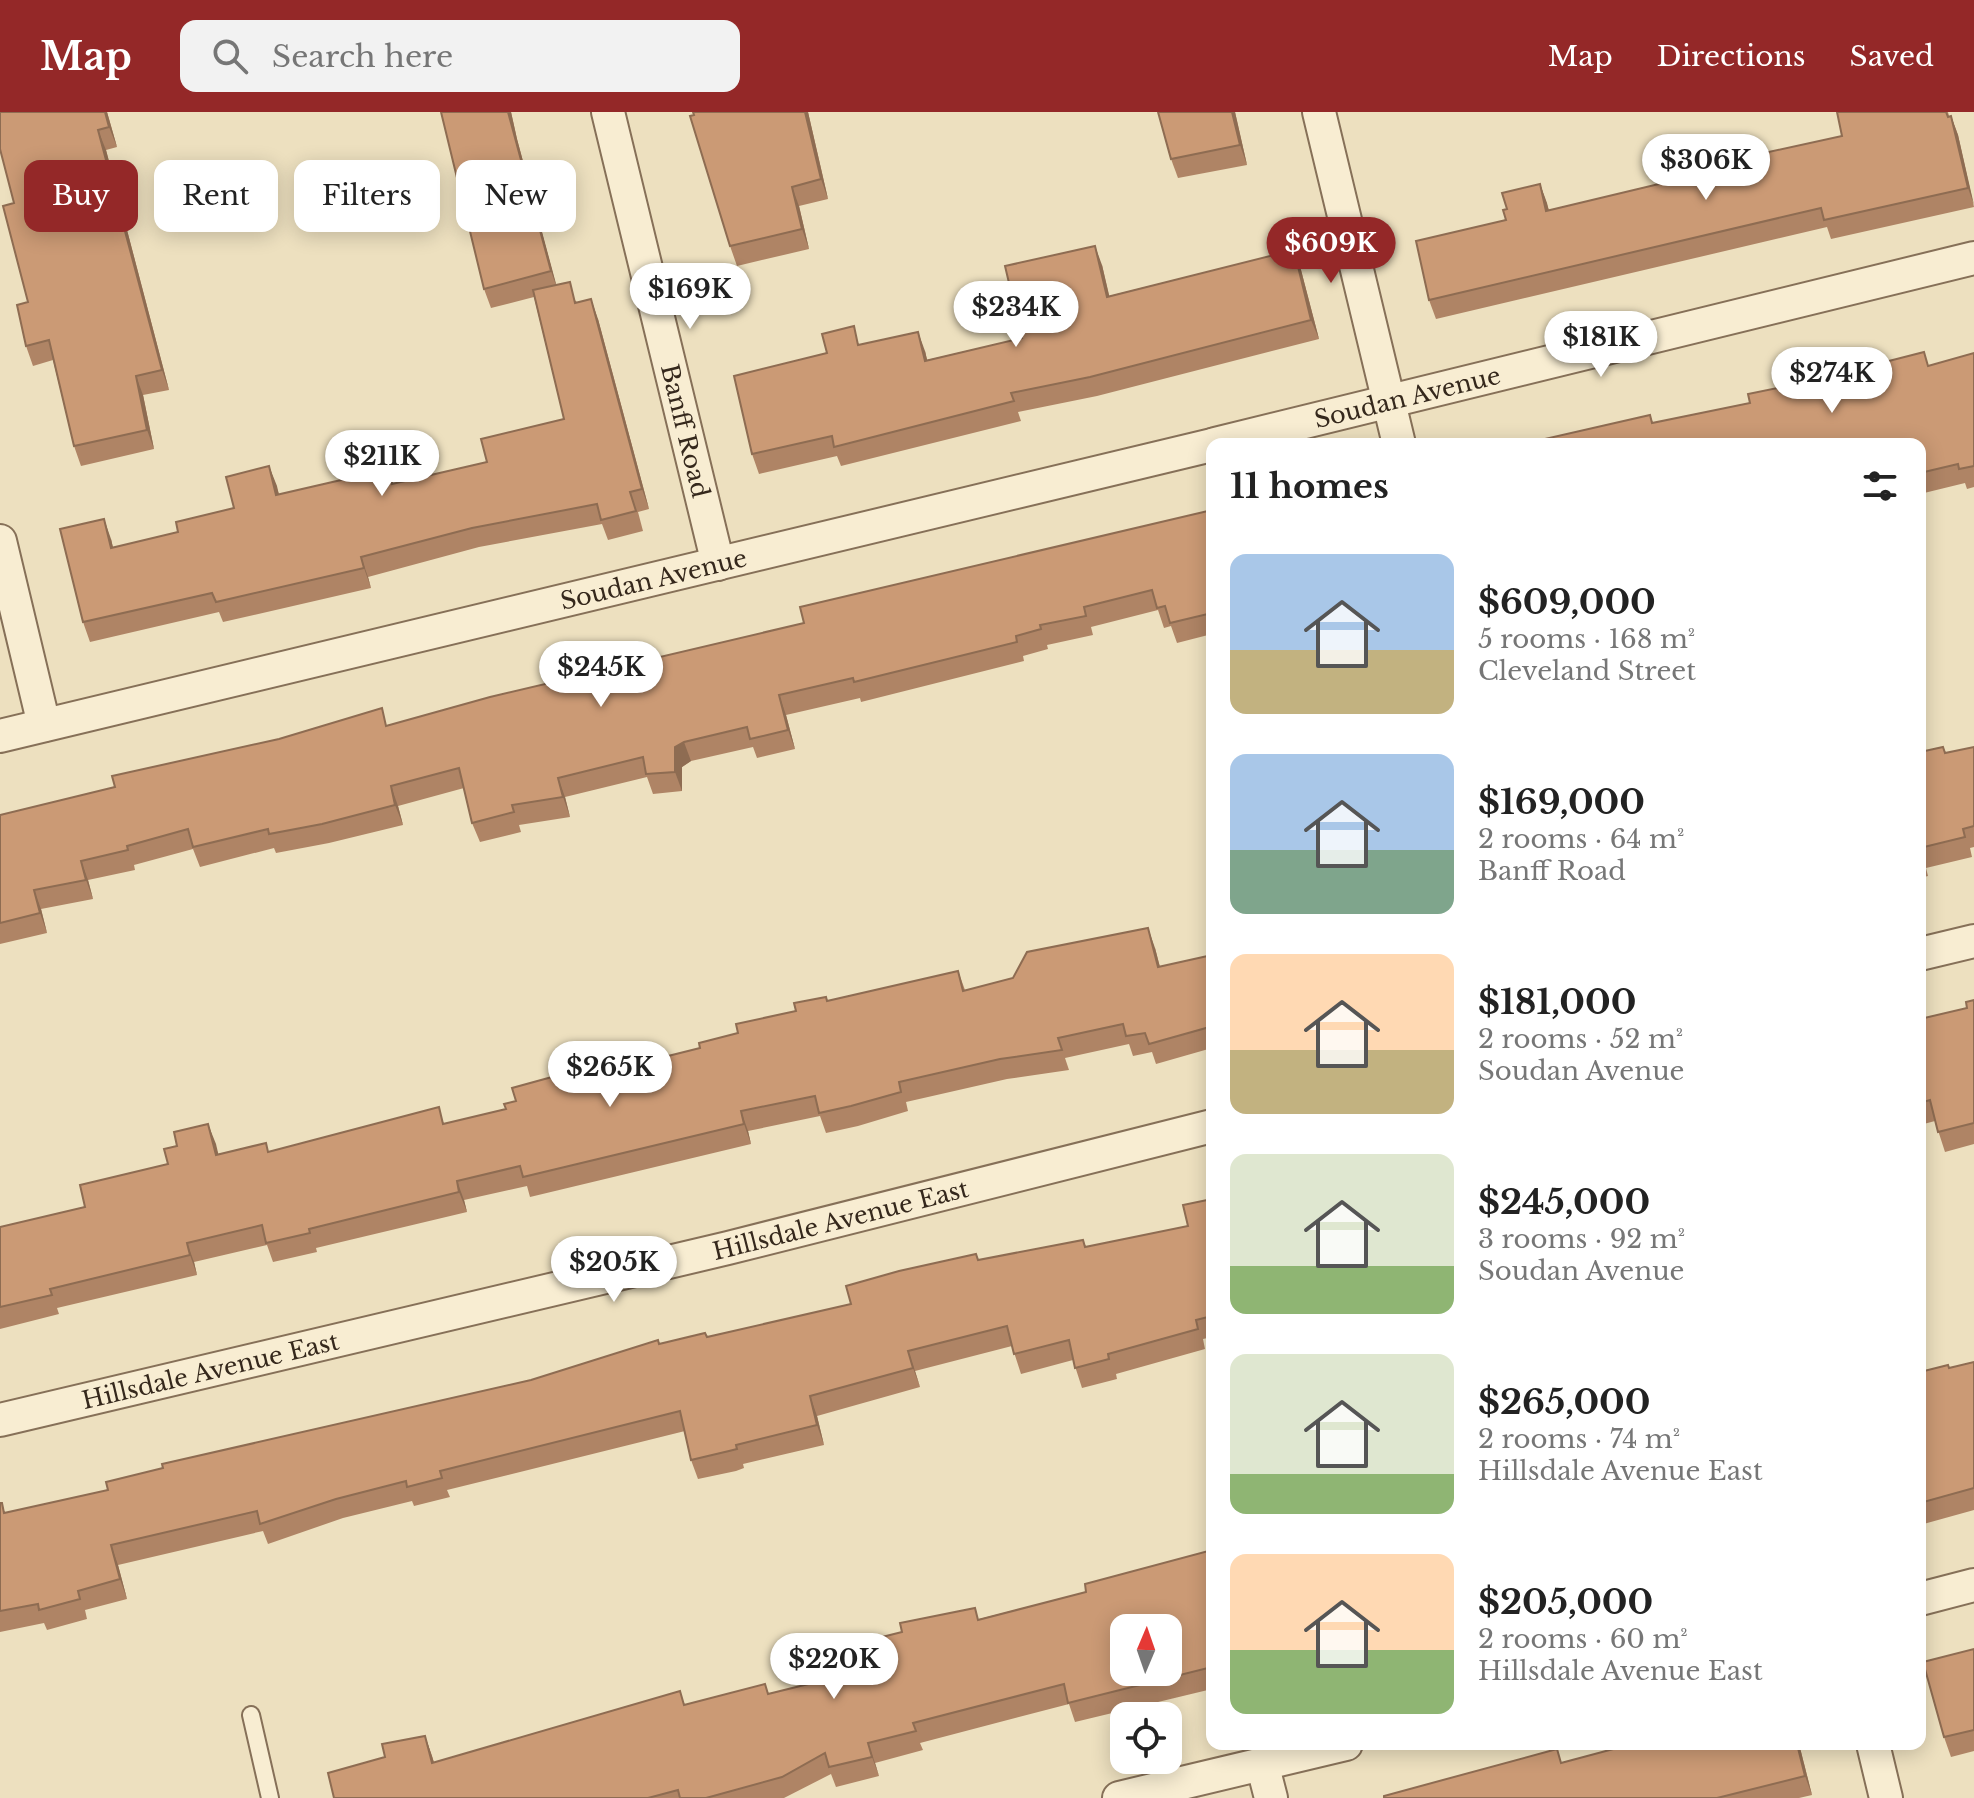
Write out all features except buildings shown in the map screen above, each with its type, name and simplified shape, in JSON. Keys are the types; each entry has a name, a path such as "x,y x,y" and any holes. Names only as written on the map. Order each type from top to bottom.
{"street":[{"name":"Banff Road","path":"608,112 718,564"},
{"path":"1319,112 1397,438"},
{"name":"Soudan Avenue","path":"1237,438 1974,258"},
{"name":"Soudan Avenue","path":"0,736 1206,446"},
{"path":"0,541 44,725"},
{"path":"1926,953 1974,941"},
{"name":"Hillsdale Avenue East","path":"0,1420 728,1248 1206,1128"},
{"path":"1926,1597 1974,1585"},
{"path":"1119,1798 1319,1750"},
{"path":"1874,1750 1886,1798"},
{"path":"1262,1763 1271,1798"}],"lane":[{"path":"251,1715 270,1798"}]}
